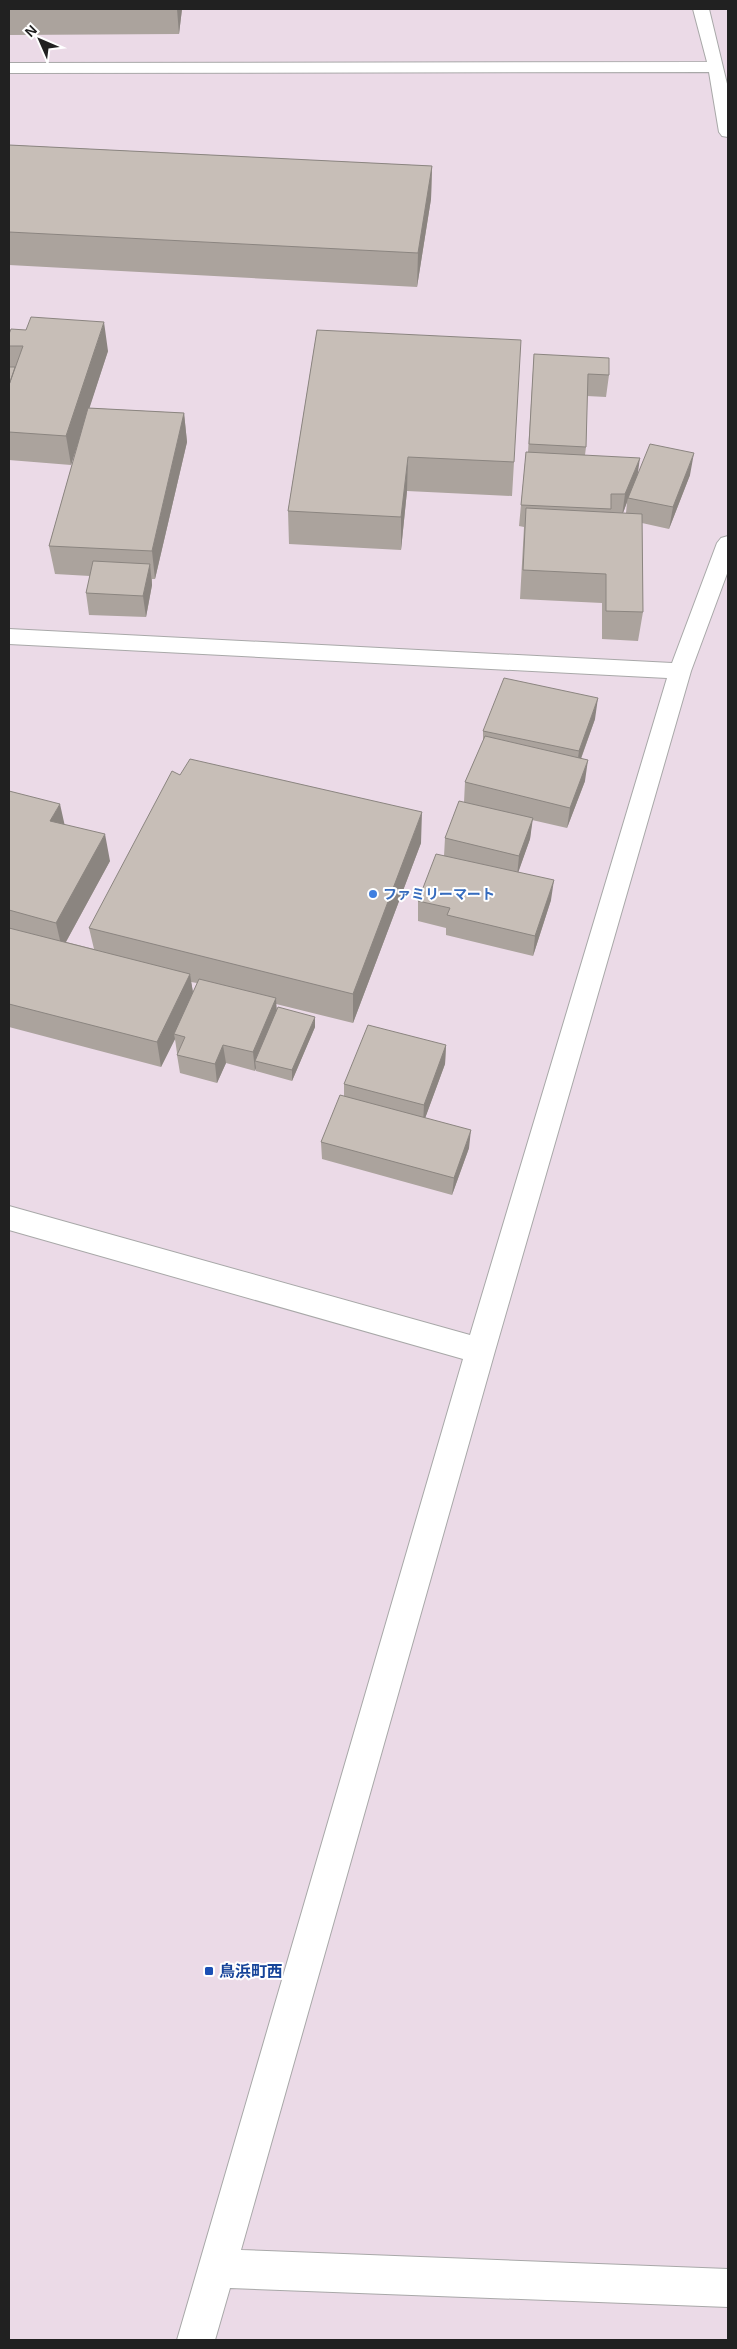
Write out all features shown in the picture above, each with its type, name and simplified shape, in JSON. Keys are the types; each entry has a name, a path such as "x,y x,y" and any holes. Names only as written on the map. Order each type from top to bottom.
{"street":[{"path":"700,9 716,67 728,132"},
{"path":"9,68 716,67"},
{"path":"196,2340 480,1351 680,671 728,544"},
{"path":"9,636 680,671"},
{"path":"9,1218 480,1351"},
{"path":"217,2268 728,2288"}],"shaded area":[{"path":"9,9 728,9 728,2340 9,2340"}],"building":[{"path":"9,145 432,166 418,253 9,232"},
{"path":"31,317 104,322 66,436 9,432 9,385 23,346 9,346 9,334 11,329 26,330"},
{"path":"317,330 521,340 514,462 408,457 401,517 288,511"},
{"path":"534,354 609,358 609,375 588,374 586,447 529,444"},
{"path":"9,367 15,367 9,385"},
{"path":"88,408 184,413 152,551 49,546"},
{"path":"650,444 694,453 673,507 628,498"},
{"path":"526,452 640,458 625,494 611,494 611,509 521,505"},
{"path":"526,508 642,514 643,612 606,611 606,574 523,570"},
{"path":"93,561 150,564 143,596 86,593"},
{"path":"504,678 598,698 579,751 483,731"},
{"path":"485,736 588,760 570,808 465,782"},
{"path":"190,759 422,812 353,994 89,928 172,771 180,775"},
{"path":"9,791 60,804 50,821 105,834 56,923 9,910"},
{"path":"459,801 533,818 519,856 445,838"},
{"path":"436,854 554,880 535,936 447,915 450,908 418,901"},
{"path":"9,928 190,974 157,1042 9,1004"},
{"path":"199,979 276,998 253,1052 223,1045 215,1064 177,1055 185,1037 174,1034"},
{"path":"278,1007 315,1017 292,1070 255,1061"},
{"path":"368,1025 446,1045 424,1105 344,1084"},
{"path":"340,1095 471,1130 454,1178 321,1142"}],"place":[{"name":"ファミリーマート","path":"373,894"},
{"name":"鳥浜町西","path":"209,1971"}]}
